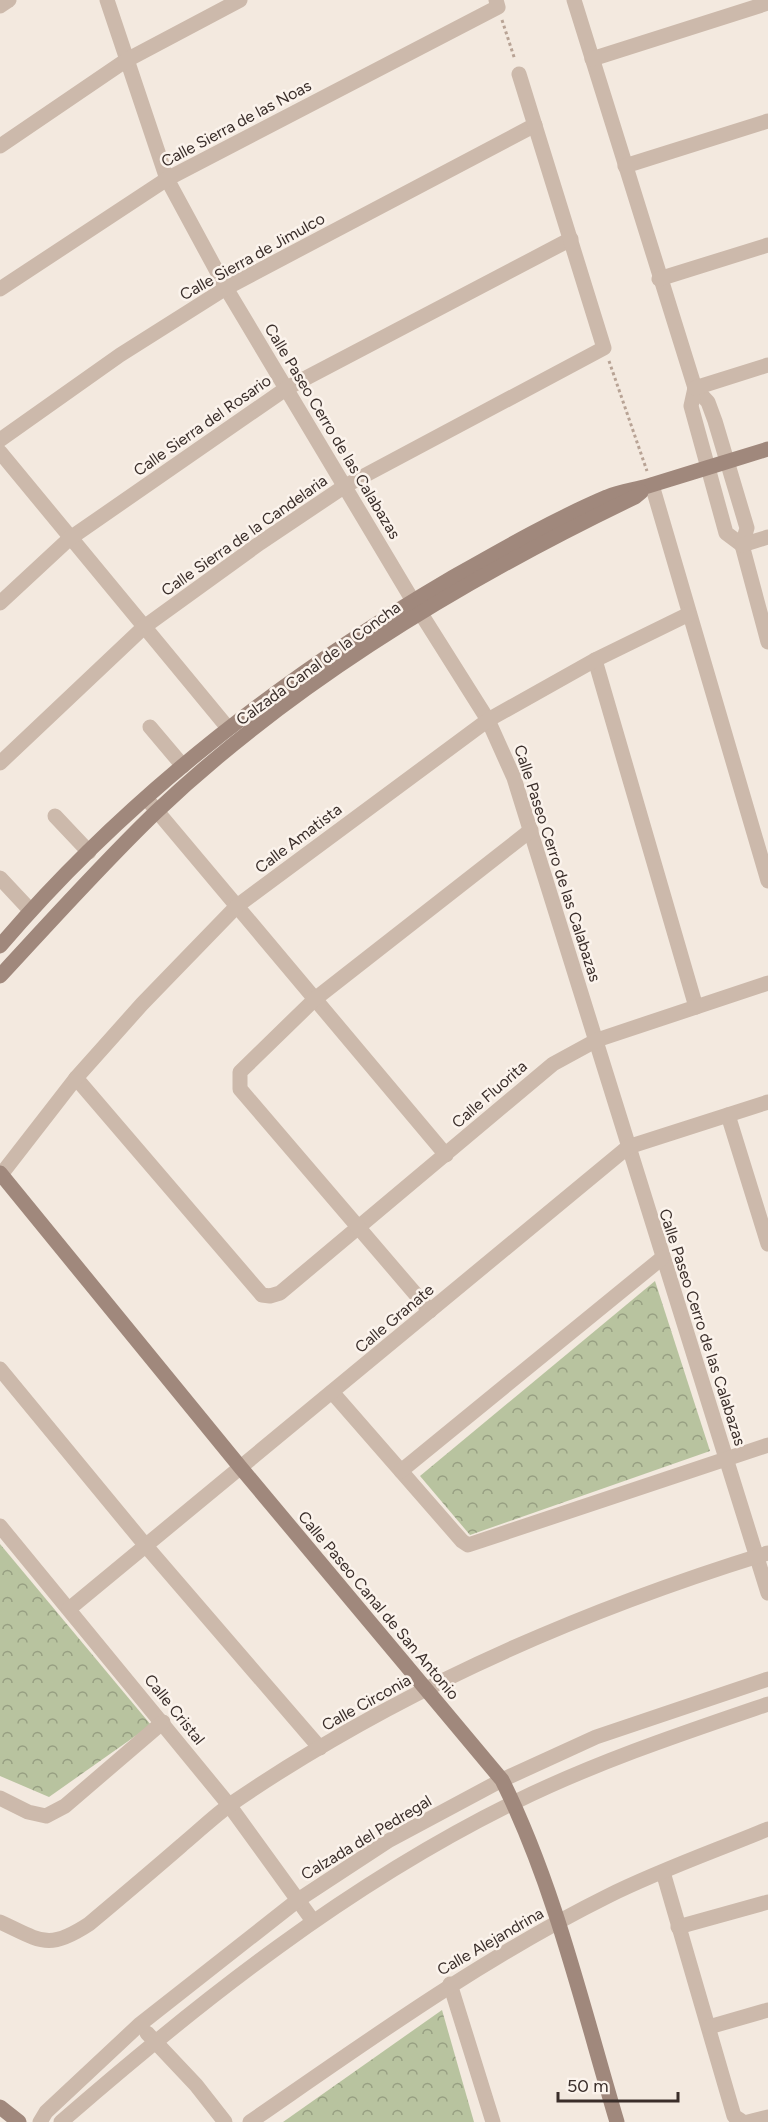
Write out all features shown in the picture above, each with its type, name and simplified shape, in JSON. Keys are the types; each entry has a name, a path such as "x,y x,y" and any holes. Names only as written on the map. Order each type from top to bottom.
{"street":[{"path":"0,6 9,0"},
{"name":"Calle Paseo Cerro de las Calabazas","path":"107,0 167,179 226,288 417,607 488,720 514,778 726,1459 762,1555 768,1593"},
{"path":"0,146 126,61 240,0"},
{"path":"574,0 659,279 695,388 708,402 747,528 742,545 768,642"},
{"name":"Calle Sierra de las Noas","path":"0,289 167,179 497,3"},
{"path":"592,59 768,3"},
{"path":"519,74 604,348"},
{"path":"625,166 768,121"},
{"name":"Calle Sierra de Jimulco","path":"0,440 120,355 226,288 535,125"},
{"name":"Calle Sierra del Rosario","path":"0,603 69,539 287,388 570,239"},
{"path":"659,279 768,245"},
{"name":"Calle Sierra de la Candelaria","path":"0,764 144,627 260,543 345,486 604,348"},
{"path":"695,388 768,365"},
{"path":"695,388 691,406 726,533 742,545"},
{"name":"Calzada Canal de la Concha","path":"0,945 30,910 146,798 228,728 319,662 417,607 635,497 649,486 768,449"},
{"path":"0,452 69,539 228,728"},
{"path":"649,486 768,881"},
{"path":"742,545 768,537"},
{"name":"Calzada Canal de la Concha","path":"0,976 157,811 293,699 417,607"},
{"name":"Calle Amatista","path":"0,1175 76,1078 142,1004 237,906 488,720 595,660 689,614"},
{"path":"595,660 696,1007"},
{"path":"150,727 183,766"},
{"path":"146,798 446,1155"},
{"path":"55,816 88,852"},
{"path":"430,1311 240,1089 238,1081 240,1072 315,999 531,830"},
{"path":"0,878 30,910"},
{"name":"Calle Fluorita","path":"76,1078 262,1295 270,1296 280,1293 553,1064 597,1040 768,983"},
{"name":"Calle Granate","path":"69,1609 628,1147 768,1102"},
{"path":"728,1115 768,1244"},
{"name":"Calle Paseo Canal de San Antonio","path":"0,1175 240,1468 502,1780 558,1922 617,2122"},
{"path":"401,1471 662,1258"},
{"path":"0,1369 146,1546 320,1748"},
{"path":"332,1392 462,1541 468,1545 768,1446"},
{"name":"Calle Cristal","path":"0,1526 229,1805 314,1921"},
{"name":"Calle Circonia","path":"0,1922 40,1941 56,1942 68,1938 89,1924 229,1805 320,1748 427,1689 513,1648 622,1603 762,1555"},
{"name":"Calzada del Pedregal","path":"40,2122 46,2112 139,2025 298,1900 388,1841 502,1780 596,1737 768,1679"},
{"path":"61,2122 154,2040 314,1921 404,1864 513,1803 574,1775 768,1704"},
{"path":"0,1798 28,1812 46,1816 65,1806 163,1722"},
{"name":"Calle Alejandrina","path":"250,2122 450,1984 558,1922 663,1872 768,1830"},
{"path":"663,1872 734,2116 743,2122"},
{"path":"678,1927 768,1902"},
{"path":"450,1984 493,2122"},
{"path":"709,2026 768,2010"},
{"path":"139,2025 196,2085 225,2122"},
{"path":"0,2107 19,2122"},
{"path":"748,2122 768,2116"}],"path":[{"path":"497,3 519,74"},
{"path":"604,348 649,486"}],"green space":[{"path":"655,1281 710,1451 470,1535 420,1476"},
{"path":"0,1544 151,1725 49,1797 0,1776"},
{"path":"442,2010 474,2122 283,2122"}]}
